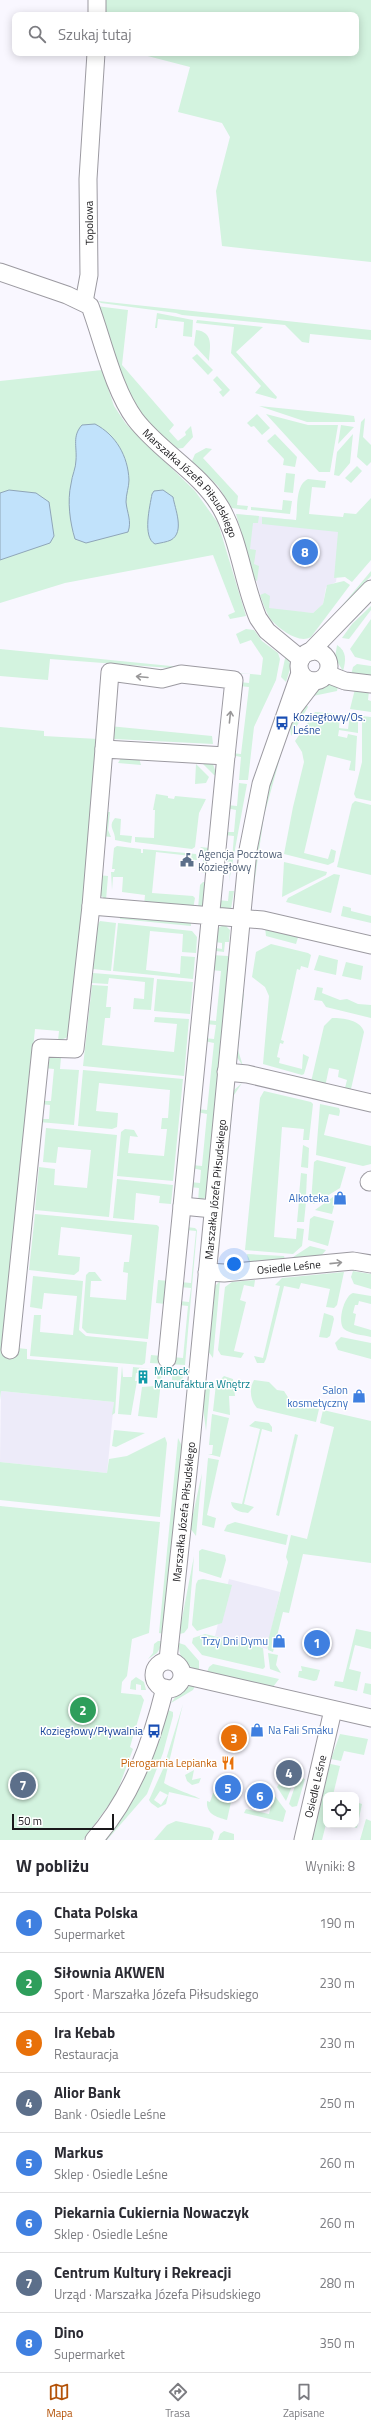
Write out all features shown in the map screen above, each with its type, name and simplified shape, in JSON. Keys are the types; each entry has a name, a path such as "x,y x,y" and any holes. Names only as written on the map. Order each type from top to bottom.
{"street":[{"path":"97,0 97,12"},
{"name":"Topolowa","path":"84,302 90,274 88,179 96,56"},
{"path":"0,272 84,302"},
{"name":"Marszałka Józefa Piłsudskiego","path":"84,302 90,306 129,410 143,428 199,480 217,501 232,532 258,618 267,631 313,667"},
{"name":"Marszałka Józefa Piłsudskiego","path":"168,1660 207,1272 240,918 255,806 265,768 282,723 313,667 330,650 367,594"},
{"path":"313,667 345,681 371,684"},
{"path":"10,1350 41,1048 76,1049 91,906 110,672 162,678 181,674 234,680 167,1359"},
{"path":"104,749 226,756"},
{"path":"91,906 210,917 263,920 371,945"},
{"path":"226,1072 247,1074 371,1103"},
{"path":"182,1206 213,1209"},
{"name":"Osiedle Leśne","path":"207,1272 224,1273 269,1270 353,1261 371,1264"},
{"path":"168,1660 178,1663 183,1675 178,1685 171,1689 165,1688 156,1682 154,1674 158,1665 168,1660"},
{"path":"183,1675 371,1718"},
{"path":"94,1840 121,1802 141,1767 154,1731 165,1688"},
{"name":"Osiedle Leśne","path":"303,1840 333,1710"}],"shaded area":[{"path":"236,514 343,525 336,582 326,587 323,604 313,613 265,609"},
{"path":"1,1391 114,1402 107,1473 0,1462"},
{"path":"229,1579 280,1592 267,1649 215,1636"}],"green space":[{"path":"102,0 371,0 371,262 222,246 216,191 230,137 222,123 178,112 190,67 148,56 359,56 359,12 102,12"},
{"path":"98,301 371,330 371,340 310,334 309,343 302,342 285,325 182,315 101,303"},
{"path":"96,306 128,310 122,365 174,425 169,431 178,441 186,435 185,432 191,426 193,437 183,448 174,449 133,407"},
{"path":"157,313 193,320 192,337 183,336 184,322 158,319 157,328 155,328"},
{"path":"197,320 263,327 236,352 277,397 276,399 255,393 261,386 231,353 234,327 196,323"},
{"path":"196,330 202,331 206,334 210,341 209,361 194,345"},
{"path":"197,354 213,370 208,375 192,358"},
{"path":"102,370 114,406 126,424 195,491 218,523 246,616 230,619 228,615 235,612 213,555 65,583 0,603 0,381"},
{"path":"217,376 230,390 223,397 219,392 222,390 213,380"},
{"path":"259,406 354,416 355,422 307,422"},
{"path":"257,414 270,428 262,435 254,426 251,427 247,423"},
{"path":"266,414 308,425 338,425 330,472 319,472"},
{"path":"365,418 363,437 371,445 371,462 367,466 357,457 361,422"},
{"path":"341,425 354,427 338,444"},
{"path":"275,434 297,457 295,467 283,465 284,459 267,441"},
{"path":"353,434 350,463 339,476 334,475 337,452"},
{"path":"206,448 212,449 203,458 238,496 237,505 248,506 247,510 232,508 218,486 192,461 195,454"},
{"path":"357,466 362,471 351,483 345,478"},
{"path":"286,473 295,474 293,493 284,492"},
{"path":"308,479 326,481 325,488 312,487 309,514 343,517 344,513 356,514 371,498 371,560 352,582 345,577 334,578 338,532 262,524 262,517 296,520 299,491 304,482"},
{"path":"283,500 292,501 290,514 251,510 251,507 282,510"},
{"path":"236,514 259,516 258,523 253,523 250,549 256,550 254,564 259,566 257,581 255,580"},
{"path":"371,571 371,576 336,613"},
{"path":"344,581 350,585 311,637 306,639 301,639 290,635 272,621 266,611 260,595 265,593 270,596 269,608 313,613 323,604 327,585"},
{"path":"371,606 371,610 349,639 342,638 352,624"},
{"path":"371,619 371,661 355,657 350,649"},
{"path":"246,629 254,630 262,641 278,653 280,659 276,680 254,727 248,780 239,780 241,757 231,755 231,753 241,754 249,687 239,686 239,682 249,683 250,674 50,659 48,680 0,676 0,649 261,675 263,658 251,640 240,644 236,634"},
{"path":"337,645 343,650 345,656 343,671 335,658"},
{"path":"286,654 291,666 286,682 281,677"},
{"path":"357,664 371,666 371,678 351,675 353,667"},
{"path":"329,684 338,686 337,691 313,696 320,686"},
{"path":"355,689 369,691 368,700 371,701 371,712 350,709"},
{"path":"305,702 308,707 291,736 290,725"},
{"path":"315,712 340,714 339,728 348,729 350,715 358,716 358,733 339,730 338,736 347,738 348,734 357,736 355,771 349,770 351,761 327,755 304,853 328,859 331,849 336,851 334,862 328,865 284,854 304,762 302,752 295,741"},
{"path":"362,716 371,717 371,801 356,798 354,794 362,762"},
{"path":"109,726 212,736 213,744 114,739 111,738"},
{"path":"0,727 44,731 44,736 98,739 70,1031 68,1037 58,1041 59,1031 35,1029 8,1304 17,1348 27,1349 27,1359 118,1367 115,1413 112,1415 114,1402 1,1391 0,1400"},
{"path":"281,754 264,816 254,885 254,872 261,816 270,779 275,764"},
{"path":"121,758 139,758 141,765 118,763"},
{"path":"199,760 213,764 217,776 214,775"},
{"path":"196,764 209,777 206,783 195,784"},
{"path":"239,783 247,784 229,882 231,862 221,861 221,858 232,859 234,836 224,835 224,832 234,832 236,810 226,808 226,805 237,806"},
{"path":"156,794 168,796 168,798 174,799 175,796 206,799 199,813 195,847 192,849 135,842 135,837 154,838 155,810 153,810"},
{"path":"355,801 371,805 371,875 337,867 352,804"},
{"path":"107,812 110,812 108,830 111,837 101,836"},
{"path":"115,818 121,819 120,835 132,836 131,843 115,840 112,824"},
{"path":"117,846 141,849 141,853 143,853 143,849 196,854 197,860 191,860 191,856 156,852 152,893 193,896 195,898 193,909 144,905 145,895 122,892 123,877 113,877 112,890 111,872 114,872 115,869 112,869 114,848"},
{"path":"200,847 210,848 207,874 202,872 204,850"},
{"path":"284,862 327,872 326,875 282,897"},
{"path":"334,874 340,875 331,913 286,902 288,898"},
{"path":"98,875 108,876 106,900 98,893"},
{"path":"203,882 207,882 204,904 198,909 200,885"},
{"path":"229,891 234,891 231,909 219,908 217,900 228,901"},
{"path":"343,906 351,908 351,911 371,916 371,923 341,916"},
{"path":"120,915 191,922 191,926 120,919"},
{"path":"100,921 116,923 111,971 93,969 97,926"},
{"path":"118,923 192,931 197,937 196,953 182,952 183,934 150,931 146,970 180,974 181,956 195,957 193,979 113,971"},
{"path":"226,926 230,930 229,942 225,942 224,952 216,951 216,948 222,949 222,943 215,942 218,928"},
{"path":"265,927 299,934 296,944 266,936"},
{"path":"271,944 311,955 308,968 301,966 300,970 297,969 281,1040 284,1041 283,1044 280,1043 277,1057 280,1058 279,1063 302,1069 303,1054 309,1057 304,1074 302,1075 263,1064 269,996 265,987 252,977 256,952"},
{"path":"212,955 228,956 228,979 207,1193 206,1197 198,1202 199,1188 190,1187 190,1182 200,1183 201,1170 192,1168 192,1165 202,1166 207,1114 197,1112 197,1109 207,1110 214,1043 204,1041 204,1038 214,1039 216,1025 206,1024 206,1020 216,1021 221,971 211,970"},
{"path":"319,955 338,960 336,975 314,970"},
{"path":"346,962 363,966 361,980 342,976"},
{"path":"93,973 154,978 151,1010 133,1009 134,998 144,999 145,982 109,978 108,984 92,983"},
{"path":"157,979 193,982 190,1014 154,1011"},
{"path":"92,985 108,986 106,1007 111,1007 110,1018 105,1018 102,1045 174,1052 177,1024 154,1022 155,1017 189,1019 184,1076 83,1066"},
{"path":"317,987 323,988 322,993 340,1000 347,999 358,1004 371,1005 371,1018 326,1007 322,1001 314,1000"},
{"path":"244,993 238,1050 243,1066 236,1056 241,996"},
{"path":"332,1018 351,1020 359,1025 364,1032 351,1089 347,1092 344,1092 347,1080 338,1077 339,1070 329,1068 325,1087 311,1082 324,1026"},
{"path":"61,1057 60,1069 79,1070 74,1125 39,1122 39,1119 49,1119 50,1105 40,1104 40,1101 51,1101 54,1069 44,1068 50,1058"},
{"path":"83,1070 183,1079 173,1181 117,1176 121,1132 125,1129 134,1130 138,1137 130,1136 128,1153 164,1156 167,1129 161,1129 162,1118 168,1118 170,1090 99,1083 96,1111 118,1113 117,1127 112,1129 78,1126"},
{"path":"242,1083 234,1095 218,1238 233,1091"},
{"path":"264,1091 311,1102 313,1104 309,1140 303,1140 304,1129 282,1127 274,1237 296,1239 297,1228 304,1229 302,1246 293,1254 245,1250 260,1098"},
{"path":"320,1104 339,1108 340,1111 339,1116 329,1114 324,1135 371,1146 371,1164 363,1166 316,1155"},
{"path":"46,1128 117,1135 109,1217 35,1210 39,1167 55,1169 54,1185 87,1188 91,1150 58,1147 56,1163 43,1162"},
{"path":"303,1145 309,1148 308,1168 301,1167"},
{"path":"317,1160 346,1167 340,1188 314,1204 311,1202 314,1162"},
{"path":"301,1173 307,1174 306,1196 299,1195"},
{"path":"117,1179 173,1185 171,1204 159,1203 160,1196 136,1193 134,1220 113,1218"},
{"path":"337,1194 332,1214 315,1210"},
{"path":"299,1201 306,1202 304,1222 297,1222"},
{"path":"35,1214 157,1225 159,1227 148,1339 87,1333 82,1328 86,1275 89,1272 95,1272 102,1281 91,1281 90,1297 126,1300 128,1273 123,1272 124,1262 129,1262 132,1235 61,1227 58,1255 80,1257 79,1271 74,1275 29,1270"},
{"path":"314,1216 334,1221 328,1246 308,1240 310,1219"},
{"path":"186,1227 195,1228 197,1230 185,1365 150,1363 151,1355 183,1358 188,1306 179,1305 179,1301 189,1302 191,1288 180,1287 180,1282 191,1283 196,1231 186,1230"},
{"path":"310,1246 326,1250 320,1257 290,1259"},
{"path":"247,1254 284,1256 286,1262 252,1263 248,1260"},
{"path":"353,1271 371,1274 371,1289 354,1284 351,1277"},
{"path":"344,1272 337,1305 334,1308 326,1307 330,1289 301,1283 299,1289 284,1286 266,1359 264,1363 257,1363 254,1356 263,1358 280,1286 275,1285 282,1278"},
{"path":"33,1276 83,1281 79,1330 86,1336 147,1342 145,1363 142,1365 30,1356 34,1315 41,1315 40,1332 73,1335 77,1296 44,1293 42,1309 30,1307"},
{"path":"158,1280 169,1281 166,1304 156,1303"},
{"path":"255,1280 254,1287 244,1285 240,1300 246,1302 234,1351 244,1353 241,1358 221,1355 218,1350 225,1287 232,1282"},
{"path":"220,1281 213,1358 208,1351 214,1287"},
{"path":"353,1293 371,1296 371,1304 359,1301 358,1305 355,1305 353,1313 356,1314 354,1325 371,1330 371,1337 350,1332 342,1326 341,1315 344,1304"},
{"path":"324,1313 333,1316 334,1319 330,1336 327,1338 319,1337"},
{"path":"341,1337 371,1343 371,1359 338,1350 335,1343"},
{"path":"122,1366 123,1377 132,1377 133,1367 152,1369 139,1368 138,1373 136,1373 135,1381 137,1381 131,1415 118,1414"},
{"path":"158,1367 181,1369 184,1373 182,1381 172,1380 172,1376 162,1375 161,1379 157,1379"},
{"path":"224,1376 233,1379 235,1396 229,1396 230,1415 213,1411 216,1384"},
{"path":"254,1380 269,1382 277,1390 284,1391 291,1402 319,1409 316,1422 257,1408 253,1402 251,1394 251,1387"},
{"path":"157,1381 161,1381 157,1418 138,1416 142,1387 156,1386"},
{"path":"203,1385 210,1389 206,1431 203,1407"},
{"path":"323,1410 371,1421 371,1563 303,1554 289,1613 283,1612 273,1652 268,1650 267,1645 288,1562 286,1557 291,1535 307,1539 334,1427 320,1423"},
{"path":"212,1414 229,1418 220,1457 208,1454 212,1454 213,1445 209,1445"},
{"path":"255,1421 269,1423 272,1427 272,1432 262,1429 244,1504 254,1507 248,1513 235,1509 231,1502 242,1504 260,1429 249,1426"},
{"path":"114,1430 145,1433 116,1447 112,1446"},
{"path":"295,1434 298,1435 279,1516 276,1515"},
{"path":"165,1437 167,1443 160,1517 0,1500 0,1462 107,1473 109,1459 127,1456"},
{"path":"178,1438 183,1448 164,1634 159,1633"},
{"path":"208,1458 219,1460 207,1515 216,1518 214,1528 202,1525"},
{"path":"202,1473 196,1536 190,1528"},
{"path":"0,1506 160,1522 149,1633 132,1639 127,1676 122,1682 121,1693 141,1695 144,1700 136,1727 134,1726 132,1732 134,1733 130,1747 133,1749 116,1795 83,1840 0,1840"},
{"path":"235,1522 288,1535 286,1545 224,1531 227,1525"},
{"path":"202,1549 225,1555 226,1560 221,1578 199,1571 199,1551"},
{"path":"194,1556 188,1628 184,1633 179,1634"},
{"path":"203,1579 232,1585 222,1623 197,1631 192,1625 196,1584 198,1580"},
{"path":"356,1629 371,1632 371,1649 355,1645 349,1669 361,1672 357,1691 334,1686 335,1681 343,1682"},
{"path":"205,1634 263,1648 265,1667 263,1669 202,1655 192,1643 193,1638"},
{"path":"158,1641 164,1641 157,1653 148,1659 153,1653 154,1644"},
{"path":"179,1643 185,1645 199,1661 199,1670 194,1669 183,1661"},
{"path":"268,1653 278,1655 276,1665 281,1673 270,1669"},
{"path":"213,1664 279,1679 273,1687 207,1672 209,1667"},
{"path":"301,1666 320,1670 317,1680 314,1681 298,1677 299,1671 302,1671"},
{"path":"136,1677 144,1682 146,1690 141,1690 141,1685 136,1684 136,1690 130,1689 131,1681"},
{"path":"365,1683 371,1684 371,1695 363,1693"},
{"path":"196,1684 193,1690 171,1703 181,1689"},
{"path":"183,1704 164,1783 200,1799 169,1792 166,1804 158,1808 151,1803 149,1800 163,1769","holes":["160,1791 168,1795 161,1805 154,1800"]},
{"path":"168,1710 173,1712 173,1716 163,1753 147,1794 107,1840 104,1840 142,1778 156,1746"},
{"path":"340,1734 368,1739 364,1755 344,1751 341,1761 331,1759"},
{"path":"326,1763 340,1766 334,1792 323,1792 323,1828 325,1828 322,1840 308,1840"},
{"path":"194,1770 192,1780 201,1778 199,1783 192,1785 187,1781 185,1775"},
{"path":"298,1777 305,1779 297,1806 292,1807 289,1804"},
{"path":"280,1783 292,1786 286,1801 277,1787"},
{"path":"213,1793 228,1797 227,1801 231,1802 227,1820 212,1814 208,1809 207,1801 210,1802"},
{"path":"274,1795 286,1811 283,1822 244,1813 246,1809 269,1814"},
{"path":"359,1803 362,1804 359,1818"},
{"path":"366,1819 371,1821 371,1840 360,1840"},
{"path":"176,1821 210,1828 214,1832 212,1840 154,1840 167,1825"},
{"path":"224,1831 234,1834 234,1840 218,1840 220,1834"}],"water":[{"path":"95,424 115,440 120,447 126,463 129,485 126,502 130,524 128,532 86,543 75,539 70,519 69,498 76,463 77,433 82,425"},
{"path":"9,490 36,493 49,502 54,536 50,543 0,560 0,493"},
{"path":"163,490 173,497 178,520 178,532 171,540 155,544 149,535 149,513 152,494 154,491"}],"place":[{"name":"Dino","path":"305,552"},
{"name":"Koziegłowy/Os. Leśne","path":"282,723"},
{"name":"Agencja Pocztowa Koziegłowy","path":"187,860"},
{"name":"Alkoteka","path":"340,1198"},
{"name":"MiRock Manufaktura Wnętrz","path":"143,1377"},
{"name":"Salon kosmetyczny","path":"359,1396"},
{"name":"Trzy Dni Dymu","path":"279,1641"},
{"name":"Chata Polska","path":"317,1643"},
{"name":"Siłownia AKWEN","path":"83,1710"},
{"name":"Na Fali Smaku","path":"257,1730"},
{"name":"Koziegłowy/Pływalnia","path":"154,1731"},
{"name":"Ira Kebab","path":"234,1738"},
{"name":"Pierogarnia Lepianka","path":"228,1763"},
{"name":"Alior Bank","path":"289,1773"},
{"name":"Centrum Kultury i Rekreacji","path":"23,1785"},
{"name":"Markus","path":"228,1788"},
{"name":"Piekarnia Cukiernia Nowaczyk","path":"260,1796"}]}
